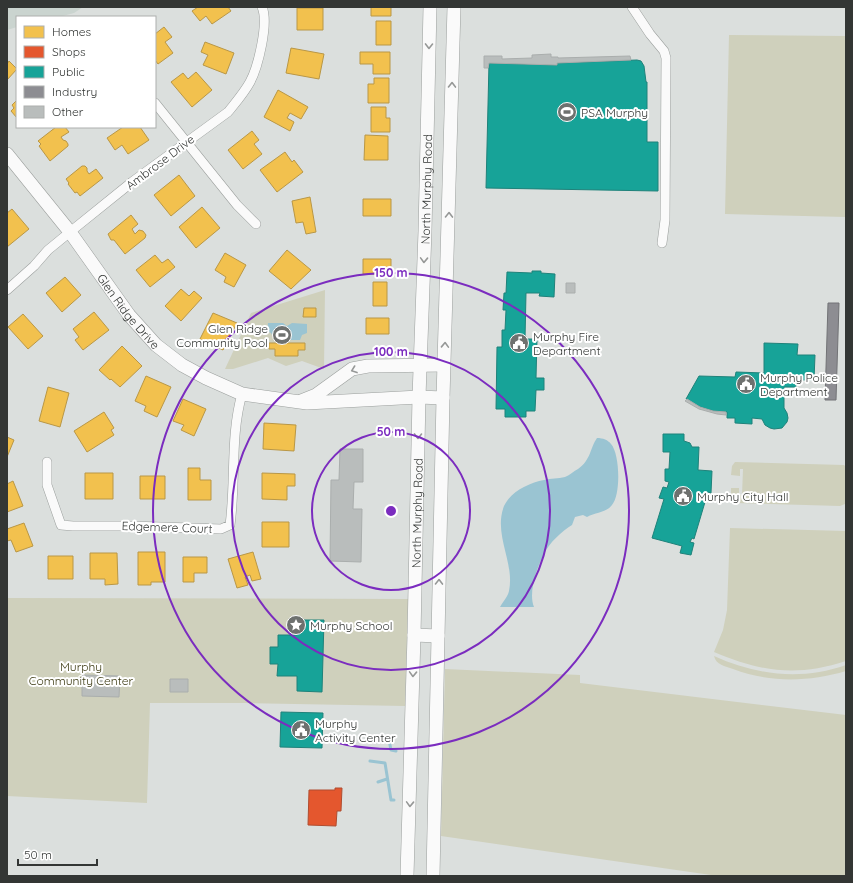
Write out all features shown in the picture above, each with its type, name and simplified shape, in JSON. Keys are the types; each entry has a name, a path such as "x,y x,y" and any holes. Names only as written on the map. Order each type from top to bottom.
{"main road":[{"name":"North Murphy Road","path":"408,876 430,7"},
{"name":"North Murphy Road","path":"433,876 443,398 454,7"},
{"name":"Glen Ridge Drive","path":"7,154 70,232 129,316 156,345 182,365 206,378 242,394 298,403 307,404 419,397 443,398"},
{"path":"298,403 316,394 352,369 368,366 444,365"},
{"path":"415,621 438,621"},
{"path":"414,635 438,636"}],"street":[{"name":"Ambrose Drive","path":"7,290 34,266 48,250 70,232 186,142 228,112 250,82 262,45 264,24 262,7"},
{"path":"632,7 650,34 664,51 666,58 665,220 662,243"},
{"path":"156,104 237,205 256,224"},
{"name":"Edgemere Court","path":"47,462 47,485 61,525 170,526 221,529 230,525 232,511 235,432 242,394"}],"shaded area":[{"path":"7,7 83,7 74,13 63,16 16,16 16,27 7,30"}],"green space":[{"path":"729,35 846,36 846,217 725,214"},
{"name":"Glen Ridge Community Pool","path":"325,290 324,369 302,361 286,366 268,358 233,369 225,369 251,313"},
{"path":"735,462 844,465 846,467 846,502 840,506 735,503 731,497 731,488 739,488 739,495 742,495 743,469 740,469 740,476 731,475 732,466"},
{"path":"730,528 846,531 846,661 811,669 779,670 748,664 714,652 723,630 727,610"},
{"name":"Murphy Community Center","path":"7,598 408,599 405,706 150,703 147,803 7,796"},
{"path":"714,656 746,668 779,674 812,673 846,665 846,671 832,675 804,679 775,679 747,674 724,666 715,659"},
{"path":"445,669 580,675 580,683 846,715 846,876 718,876 441,836"}],"water":[{"path":"268,323 283,323 287,326 292,323 307,324 307,333 302,335 300,340 291,340 287,335 282,339 274,339 271,333 267,331"},
{"path":"597,438 601,438 610,443 614,449 618,465 618,484 615,500 610,508 604,511 587,517 583,515 575,517 572,525 552,542 541,559 534,580 532,601 534,607 500,607 507,597 510,580 501,527 501,517 504,506 511,496 521,488 538,481 565,477 578,469 588,458"}],"building: Homes":[{"path":"198,7 228,7 231,11 212,24 206,16 200,21 192,11"},
{"path":"371,7 391,7 391,16 371,16"},
{"path":"297,8 323,8 323,30 297,30"},
{"path":"376,21 391,21 391,45 376,45"},
{"path":"164,27 172,37 165,42 173,53 158,64 156,61 156,33"},
{"path":"205,42 234,53 226,74 203,65 208,55 201,52"},
{"path":"291,48 324,54 319,79 286,73"},
{"path":"360,52 390,52 390,74 373,74 373,64 360,64"},
{"path":"9,61 16,68 16,70 7,80 7,64"},
{"path":"196,72 212,90 192,107 171,82 183,73 188,79"},
{"path":"374,78 389,78 389,103 368,103 368,84 374,84"},
{"path":"278,90 308,107 301,119 290,113 287,118 294,122 290,131 264,117"},
{"path":"16,101 16,117 11,111 14,108 12,105"},
{"path":"371,107 386,107 386,118 390,118 390,132 371,132"},
{"path":"55,128 66,128 69,132 61,137 66,141 68,146 50,161 39,146 41,144 38,141"},
{"path":"122,128 141,128 149,140 128,154 122,145 115,150 107,138"},
{"path":"252,131 259,140 254,144 262,154 243,169 228,150"},
{"path":"365,135 388,136 388,160 364,160"},
{"path":"285,152 292,162 294,160 303,172 277,192 260,170"},
{"path":"82,166 87,168 89,174 96,169 103,178 80,196 77,192 75,193 66,179"},
{"path":"179,175 195,196 171,216 154,195"},
{"path":"310,197 316,232 306,234 303,222 296,223 292,201"},
{"path":"363,199 391,199 391,216 363,216"},
{"path":"202,207 220,228 196,248 179,227"},
{"path":"12,209 29,229 7,247 7,213"},
{"path":"131,215 138,224 132,229 135,234 139,230 143,231 146,235 145,238 125,254 114,240 111,240 108,234"},
{"path":"287,250 311,270 291,289 269,271"},
{"path":"225,253 246,265 234,287 224,282 226,277 215,270"},
{"path":"155,255 162,263 168,259 175,267 150,287 136,270"},
{"path":"363,259 391,259 391,274 363,274"},
{"path":"65,277 81,295 62,312 46,293"},
{"path":"373,282 387,282 387,306 373,306"},
{"path":"181,289 189,296 194,291 202,298 181,321 165,306"},
{"path":"304,308 316,308 316,317 303,317"},
{"path":"94,312 109,330 83,350 75,340 79,337 73,329"},
{"path":"213,313 237,323 223,350 200,339"},
{"path":"23,314 43,336 28,349 8,327"},
{"path":"366,318 389,318 389,334 366,334"},
{"path":"269,343 305,343 305,350 298,350 298,356 275,356 275,349 269,349"},
{"path":"122,346 142,366 120,387 99,370"},
{"path":"146,376 171,387 157,417 144,411 146,406 135,401"},
{"path":"48,387 69,393 60,427 39,421"},
{"path":"183,399 206,409 194,436 181,430 184,425 173,421"},
{"path":"104,412 114,428 111,430 114,435 87,452 74,431"},
{"path":"264,423 296,425 294,451 263,449"},
{"path":"7,437 14,440 7,457"},
{"path":"188,468 200,468 200,480 211,480 211,500 188,500"},
{"path":"85,473 113,473 113,499 85,499"},
{"path":"262,473 295,474 295,486 287,486 287,500 262,499"},
{"path":"140,476 165,476 165,499 140,499"},
{"path":"13,481 23,506 7,512 7,484"},
{"path":"262,522 289,522 289,547 262,547"},
{"path":"24,523 33,546 16,552 11,540 7,541 7,529"},
{"path":"138,552 165,552 165,582 151,582 151,585 138,585"},
{"path":"253,552 261,579 252,581 250,575 245,577 248,585 237,588 228,559"},
{"path":"90,553 117,553 118,584 105,585 105,579 90,579"},
{"path":"48,556 73,556 73,579 48,579"},
{"path":"183,557 207,557 207,573 194,573 194,582 183,582"}],"building: Shops":[{"path":"335,788 342,788 341,811 337,811 336,826 308,825 309,790 335,790"}],"building: Public":[{"name":"PSA Murphy","path":"641,61 644,66 647,82 647,142 658,142 658,191 486,188 489,63 557,65 557,63"},
{"name":"Murphy Fire Department","path":"532,271 555,274 554,297 539,296 540,293 526,293 525,339 537,339 536,378 544,378 544,390 536,390 535,411 526,411 526,417 505,417 505,409 496,409 497,347 502,347 502,330 505,330 506,310 503,310 504,293 506,293 507,272 532,273"},
{"name":"Murphy Police Department","path":"764,343 798,344 797,355 815,355 814,380 796,380 796,387 784,387 784,408 788,418 787,422 782,428 770,428 765,425 762,419 752,418 752,424 735,423 735,418 727,418 727,412 713,411 700,407 686,399 699,376 735,377 736,372 764,373"},
{"name":"Murphy City Hall","path":"663,434 684,434 684,441 690,443 692,447 699,447 698,470 712,471 711,493 708,492 694,539 692,538 690,542 694,543 691,555 680,553 682,546 652,538 664,499 659,498 663,487 667,488 669,482 665,481 665,469 669,469 670,452 663,452"},
{"path":"297,620 324,620 322,692 297,691 297,676 277,676 278,664 270,664 270,647 278,647 278,635 297,635"},
{"name":"Murphy Activity Center","path":"281,712 323,713 322,748 280,747"}],"building: Industry":[{"path":"828,303 839,303 836,400 825,400"}],"building: Other":[{"path":"551,54 551,57 558,58 630,56 631,60 557,63 557,65 489,63 488,68 484,68 484,56 502,56 502,59 532,58 532,55"},
{"path":"566,283 575,283 575,293 566,293"},
{"path":"687,399 700,407 713,411 726,412 726,415 699,409 685,401"},
{"path":"340,449 363,449 363,482 354,482 353,509 362,509 361,562 330,561 331,480 339,480"},
{"path":"82,675 120,676 119,697 82,696"},
{"path":"170,679 188,679 188,692 170,692"}],"waterway":[{"path":"384,738 389,740 391,750 396,751"},
{"path":"370,761 385,763 391,800 394,800"},
{"path":"378,782 387,779"}],"place":[{"name":"PSA Murphy","path":"567,112"},
{"name":"Glen Ridge Community Pool","path":"282,335"},
{"name":"Murphy Fire Department","path":"519,343"},
{"name":"Murphy Police Department","path":"746,384"},
{"name":"Murphy City Hall","path":"683,496"},
{"name":"Murphy School","path":"296,625"},
{"name":"Murphy Activity Center","path":"301,730"}]}
